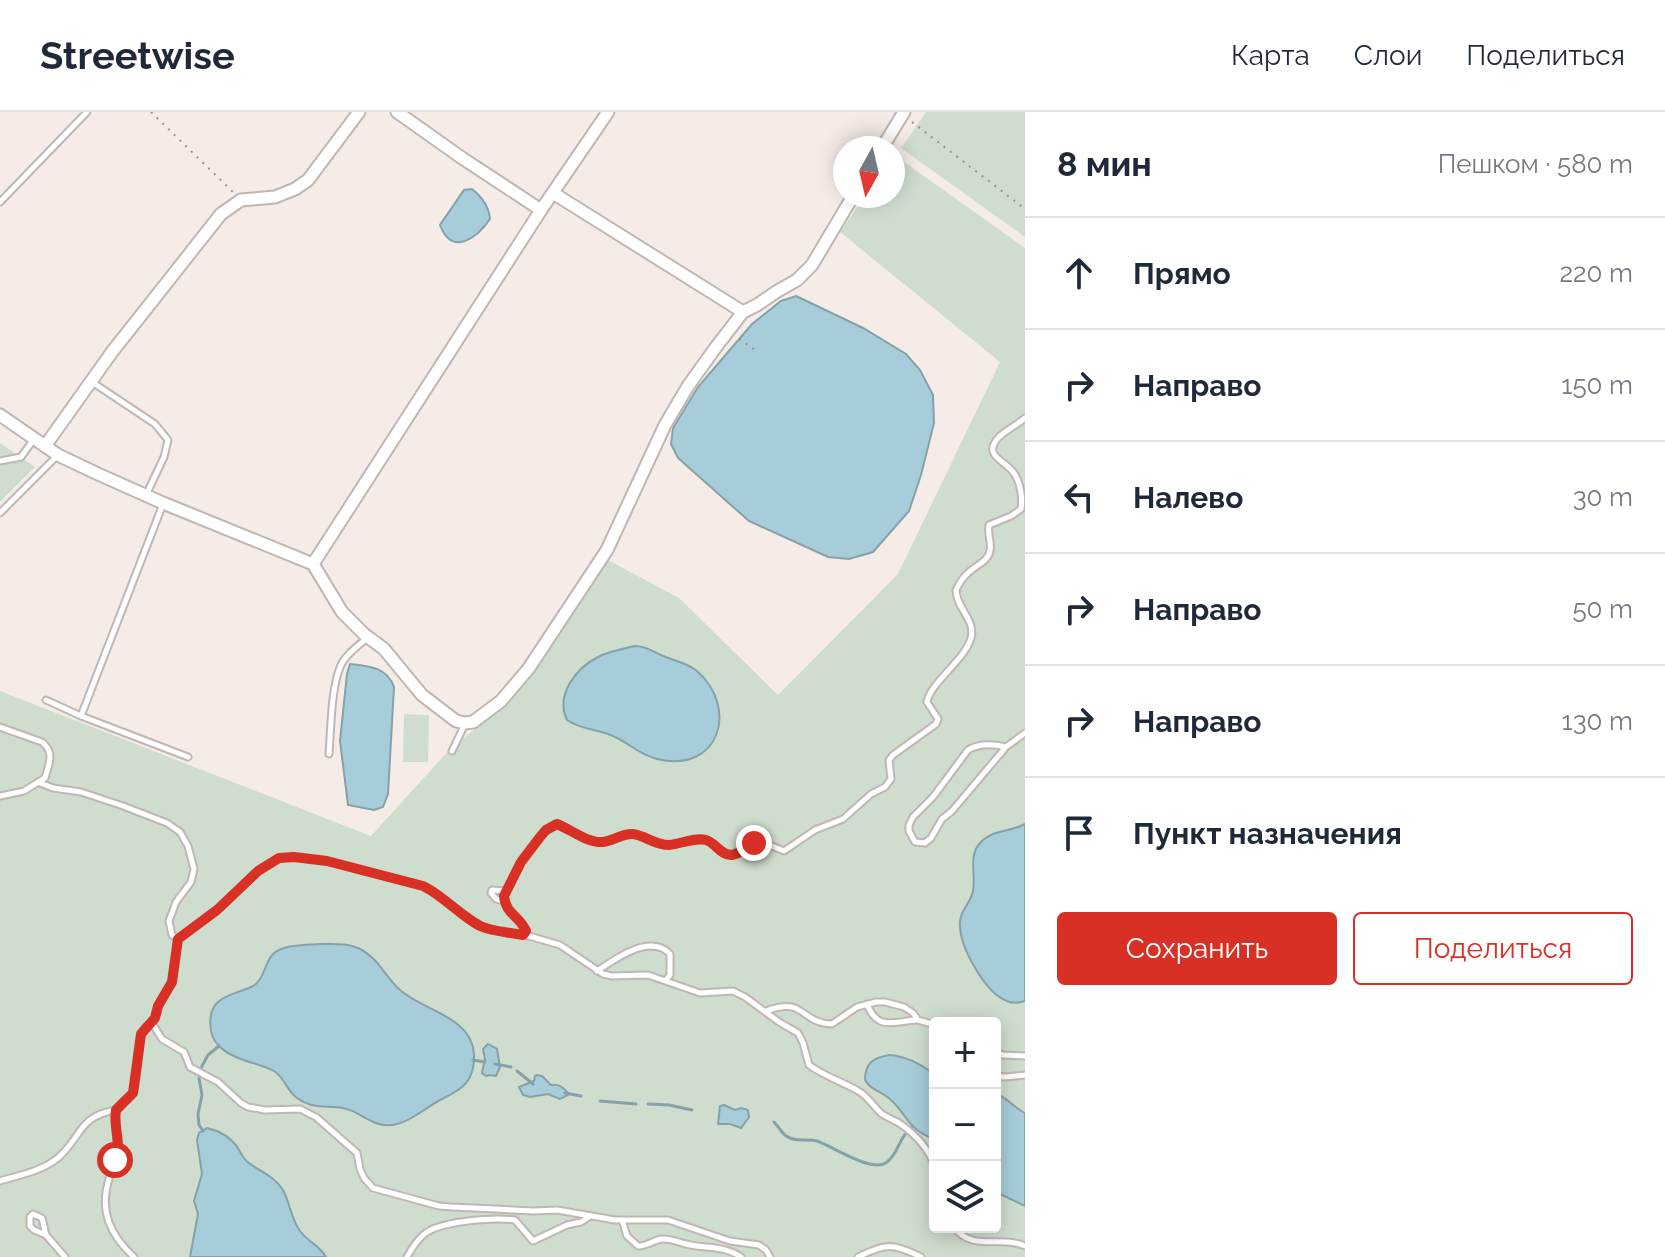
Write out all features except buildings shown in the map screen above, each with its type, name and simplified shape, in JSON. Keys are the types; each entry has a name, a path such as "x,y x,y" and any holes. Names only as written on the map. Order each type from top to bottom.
{"street":[{"path":"45,446 221,214 241,200 275,197 308,180 359,112"},
{"path":"397,112 541,210"},
{"path":"313,564 541,210 608,112"},
{"path":"889,136 903,113"},
{"path":"553,193 743,312"},
{"path":"0,415 58,455 146,496 313,564 342,612 384,649 422,695 446,715 465,723 473,722 501,701 529,668 607,550 665,425 688,386 743,312 797,280 812,265 846,208"}],"lane":[{"path":"0,202 87,112"},
{"path":"92,381 155,424 168,440 164,457 146,496"},
{"path":"523,935 526,931 523,924 509,911 504,901 506,891 521,862 552,825 557,824 600,842 630,834 659,844 709,840 730,855 754,843 784,851 815,830 843,819 871,794 885,787 891,779 889,760 893,755 936,724 938,719 927,702 929,693 951,670 970,642 971,624 958,602 956,590 965,575 990,553 989,525 1021,509 1018,479 1014,472 995,458 993,450 1000,436 1025,418"},
{"path":"0,461 21,457 34,439"},
{"path":"0,513 58,455"},
{"path":"81,716 163,503"},
{"path":"329,754 337,680 342,663 368,637"},
{"path":"46,700 188,757"},
{"path":"452,751 465,723"},
{"path":"0,727 42,742 51,755 45,778 24,791 0,796"},
{"path":"1006,747 987,744 968,750 933,797 913,817 909,831 915,842 925,843 931,838 942,819 1006,747 1025,733"},
{"path":"38,782 53,788 81,792 175,826 188,846 194,869 191,882 176,902 169,921 172,935 178,939"},
{"path":"0,1181 46,1165 59,1157 83,1125 94,1116 116,1110 133,1093 141,1034 152,1023 172,982 178,939 217,910 266,864 286,856 327,861 423,886 483,927 568,948 597,971 612,976 648,975 700,993 733,991 798,1033 809,1065 868,1098 883,1115 899,1123 917,1139 933,1161"},
{"path":"504,901 496,899 491,893 492,890 506,891"},
{"path":"597,971 634,949 659,946 670,954 670,975 666,980"},
{"path":"766,1011 792,1006 818,1022 832,1024 857,1007 893,1003 913,1013 918,1020"},
{"path":"867,1004 874,1018 883,1023 918,1020 929,1023"},
{"path":"152,1023 162,1039 184,1052 190,1067 218,1082 248,1107 300,1109 316,1117 357,1153 364,1178 373,1188 439,1206 557,1210 622,1220 668,1220 720,1238 759,1245 770,1257"},
{"path":"1001,1054 1025,1056"},
{"path":"1001,1077 1025,1075"},
{"path":"116,1110 119,1150 105,1195 106,1217 115,1237 134,1257"},
{"path":"407,1257 416,1242 429,1231 457,1223 515,1220 533,1241 590,1217"},
{"path":"622,1220 627,1236 638,1246 672,1239 727,1249 741,1257"},
{"path":"959,1233 970,1241 1007,1241 1025,1246"},
{"path":"46,1235 65,1257"},
{"path":"858,1257 889,1245 921,1257"}],"path":[{"path":"151,112 241,200"},
{"path":"903,113 1025,209"},
{"path":"739,339 757,351"}],"green space":[{"path":"926,112 1025,112 1025,237 905,151 905,142"},
{"path":"905,163 1025,248 1025,1257 0,1257 0,691 371,836 450,749 454,752 461,740 506,704 528,678 608,560 679,598 778,695 898,574 1000,362 840,232 857,208 905,208"},
{"path":"0,443 35,467 0,502"},
{"path":"404,714 429,715 428,762 403,762"}],"water":[{"path":"472,189 484,202 490,219 472,238 458,242 451,240 440,225 464,190"},
{"path":"796,296 863,328 906,354 920,370 933,395 934,423 909,511 873,552 849,559 828,557 749,521 678,458 671,444 673,428 698,387 752,324 781,301"},
{"path":"635,646 689,666 710,686 717,702 719,719 716,734 708,748 696,757 679,761 657,759 613,736 567,720 564,701 575,675 598,657"},
{"path":"350,664 382,671 394,687 388,794 383,807 374,810 348,805 340,741"},
{"path":"1025,824 1025,1001 1014,1003 999,996 982,979 964,945 960,920 973,891 976,848 990,836"},
{"path":"321,944 347,945 362,950 409,997 465,1031 474,1054 472,1071 466,1083 410,1118 394,1125 385,1125 348,1109 303,1102 274,1071 228,1053 215,1042 210,1024 218,1002 256,984 270,958 279,950"},
{"path":"488,1044 497,1049 500,1067 496,1076 482,1073 485,1059 483,1049"},
{"path":"889,1055 902,1057 929,1071 929,1137 914,1127 891,1100 865,1080 866,1069 878,1058"},
{"path":"537,1075 551,1085 563,1088 568,1095 560,1099 548,1094 523,1095 519,1087 534,1081"},
{"path":"1001,1096 1025,1113 1025,1206 1002,1195"},
{"path":"720,1106 735,1110 748,1110 749,1117 741,1128 718,1124"},
{"path":"207,1128 228,1137 247,1161 279,1185 300,1231 326,1257 190,1257 198,1214 194,1201 202,1174 197,1140 199,1133"}],"waterway":[{"path":"203,1131 198,1114 202,1095 199,1078 208,1055 219,1046"},
{"path":"473,1060 485,1062"},
{"path":"495,1064 511,1067"},
{"path":"517,1071 533,1084"},
{"path":"565,1093 581,1096"},
{"path":"600,1101 636,1104"},
{"path":"648,1104 692,1110"},
{"path":"774,1122 790,1138 817,1141 852,1158 881,1165 891,1158 912,1127"}],"route":[{"path":"115,1160 119,1150 116,1110 133,1093 141,1034 155,1018 158,1006 172,982 178,939 217,910 266,864 286,856 327,861 409,882 433,891 483,927 523,935 526,931 523,924 506,908 504,896 521,862 552,825 557,824 600,842 624,834 638,835 668,845 709,840 730,855 754,843"}]}
